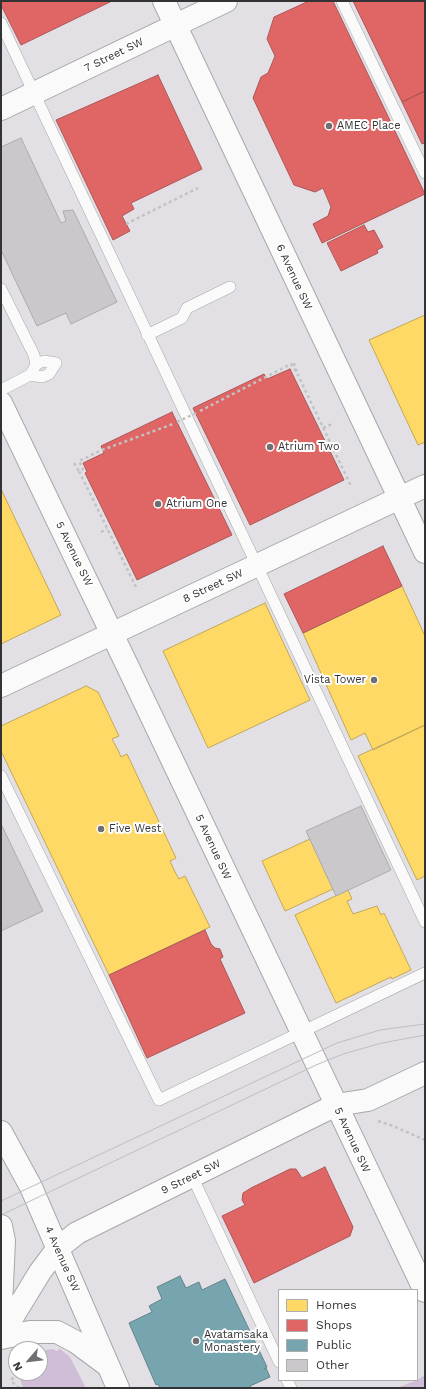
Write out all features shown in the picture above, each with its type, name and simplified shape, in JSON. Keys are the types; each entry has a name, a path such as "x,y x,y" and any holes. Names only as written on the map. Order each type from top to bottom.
{"main road":[{"name":"6 Avenue SW","path":"164,1 425,552"},
{"name":"7 Street SW","path":"1,109 226,1"},
{"name":"5 Avenue SW","path":"1,403 425,1291"},
{"name":"8 Street SW","path":"1,686 425,486"},
{"name":"9 Street SW","path":"1,1337 40,1272 58,1248 77,1233 336,1105 368,1100 425,1073"},
{"name":"4 Avenue SW","path":"1,1132 31,1187 118,1388"},
{"path":"1,1226 4,1241 1,1306"},
{"path":"1,1337 30,1332 57,1332 76,1342 107,1364"}],"lane":[{"path":"342,1 425,173"},
{"path":"1,23 425,922"},
{"path":"147,335 182,318 187,308 230,287"},
{"path":"1,289 34,355 36,365"},
{"path":"1,390 30,375 36,365 44,361 56,363 49,374 42,377 30,375"},
{"path":"1,776 159,1100 300,1031 425,974"},
{"path":"192,1176 259,1305 278,1359"}],"path":[{"path":"126,224 198,188"},
{"path":"294,362 297,373 351,486"},
{"path":"78,471 83,469 79,461 102,450 177,422 290,364 297,373"},
{"path":"323,428 332,424"},
{"path":"74,463 136,587"},
{"path":"101,532 107,529"},
{"path":"378,1121 425,1140"},
{"path":"11,1381 19,1388"}],"shaded area":[{"path":"59,1348 70,1357 86,1388 23,1388 21,1381 48,1381 48,1350 58,1351"},
{"path":"425,1375 425,1388 397,1388 418,1381 418,1379"}],"building: Homes":[{"path":"425,315 425,442 418,445 369,340"},
{"path":"1,489 61,615 1,644"},
{"name":"Vista Tower","path":"402,586 425,636 425,725 373,750 365,733 351,740 303,633"},
{"path":"265,603 310,700 208,748 163,651"},
{"name":"Five West","path":"86,686 98,692 119,736 112,739 121,757 127,754 176,858 170,861 175,872 179,879 185,876 210,927 109,975 1,751 1,726"},
{"path":"425,725 425,876 417,880 358,756"},
{"path":"310,839 333,889 285,911 262,861"},
{"path":"348,890 352,899 347,901 353,914 377,906 381,915 384,913 411,970 392,979 391,977 336,1003 295,915"}],"building: Shops":[{"path":"1,1 112,1 21,45 1,5"},
{"name":"AMEC Place","path":"309,1 333,1 425,194 322,243 313,224 328,216 331,207 323,188 315,192 294,185 253,98 261,77 268,73 275,56 267,39 274,17"},
{"path":"353,1 425,1 425,91 402,102"},
{"path":"158,75 202,169 131,203 134,209 122,216 130,231 113,240 56,120"},
{"path":"425,91 425,143 422,144 402,102"},
{"path":"364,225 368,232 374,230 383,247 377,250 378,253 341,271 327,243"},
{"name":"Atrium Two","path":"290,369 344,480 250,525 193,408 264,374 267,379"},
{"name":"Atrium One","path":"172,412 232,535 137,580 85,473 87,472 83,463 104,453 101,446"},
{"path":"383,546 402,586 303,633 284,594"},
{"path":"205,930 211,944 215,948 220,949 223,957 220,959 245,1013 147,1058 109,975"},
{"path":"325,1167 353,1227 350,1236 254,1283 222,1216 245,1205 242,1200 243,1193 290,1169 296,1169 302,1178"}],"building: Public":[{"name":"Avatamsaka Monastery","path":"180,1276 186,1288 199,1282 202,1290 225,1279 267,1367 264,1369 266,1368 270,1377 250,1386 251,1388 160,1388 158,1384 156,1385 129,1323 152,1312 149,1306 162,1299 157,1287"}],"building: Other":[{"path":"21,138 61,223 66,221 63,211 73,210 117,302 71,324 66,313 37,326 1,250 1,147"},
{"path":"361,806 391,870 336,896 306,831"},
{"path":"1,824 43,911 1,931"}],"tram line":[{"path":"1,1201 337,1043 380,1030 425,1024"},
{"path":"1,1215 316,1065 343,1054 382,1043 425,1035"}],"place":[{"name":"AMEC Place","path":"329,126"},
{"name":"Atrium Two","path":"270,447"},
{"name":"Atrium One","path":"158,504"},
{"name":"Vista Tower","path":"374,680"},
{"name":"Five West","path":"101,829"},
{"name":"Avatamsaka Monastery","path":"196,1341"}]}
